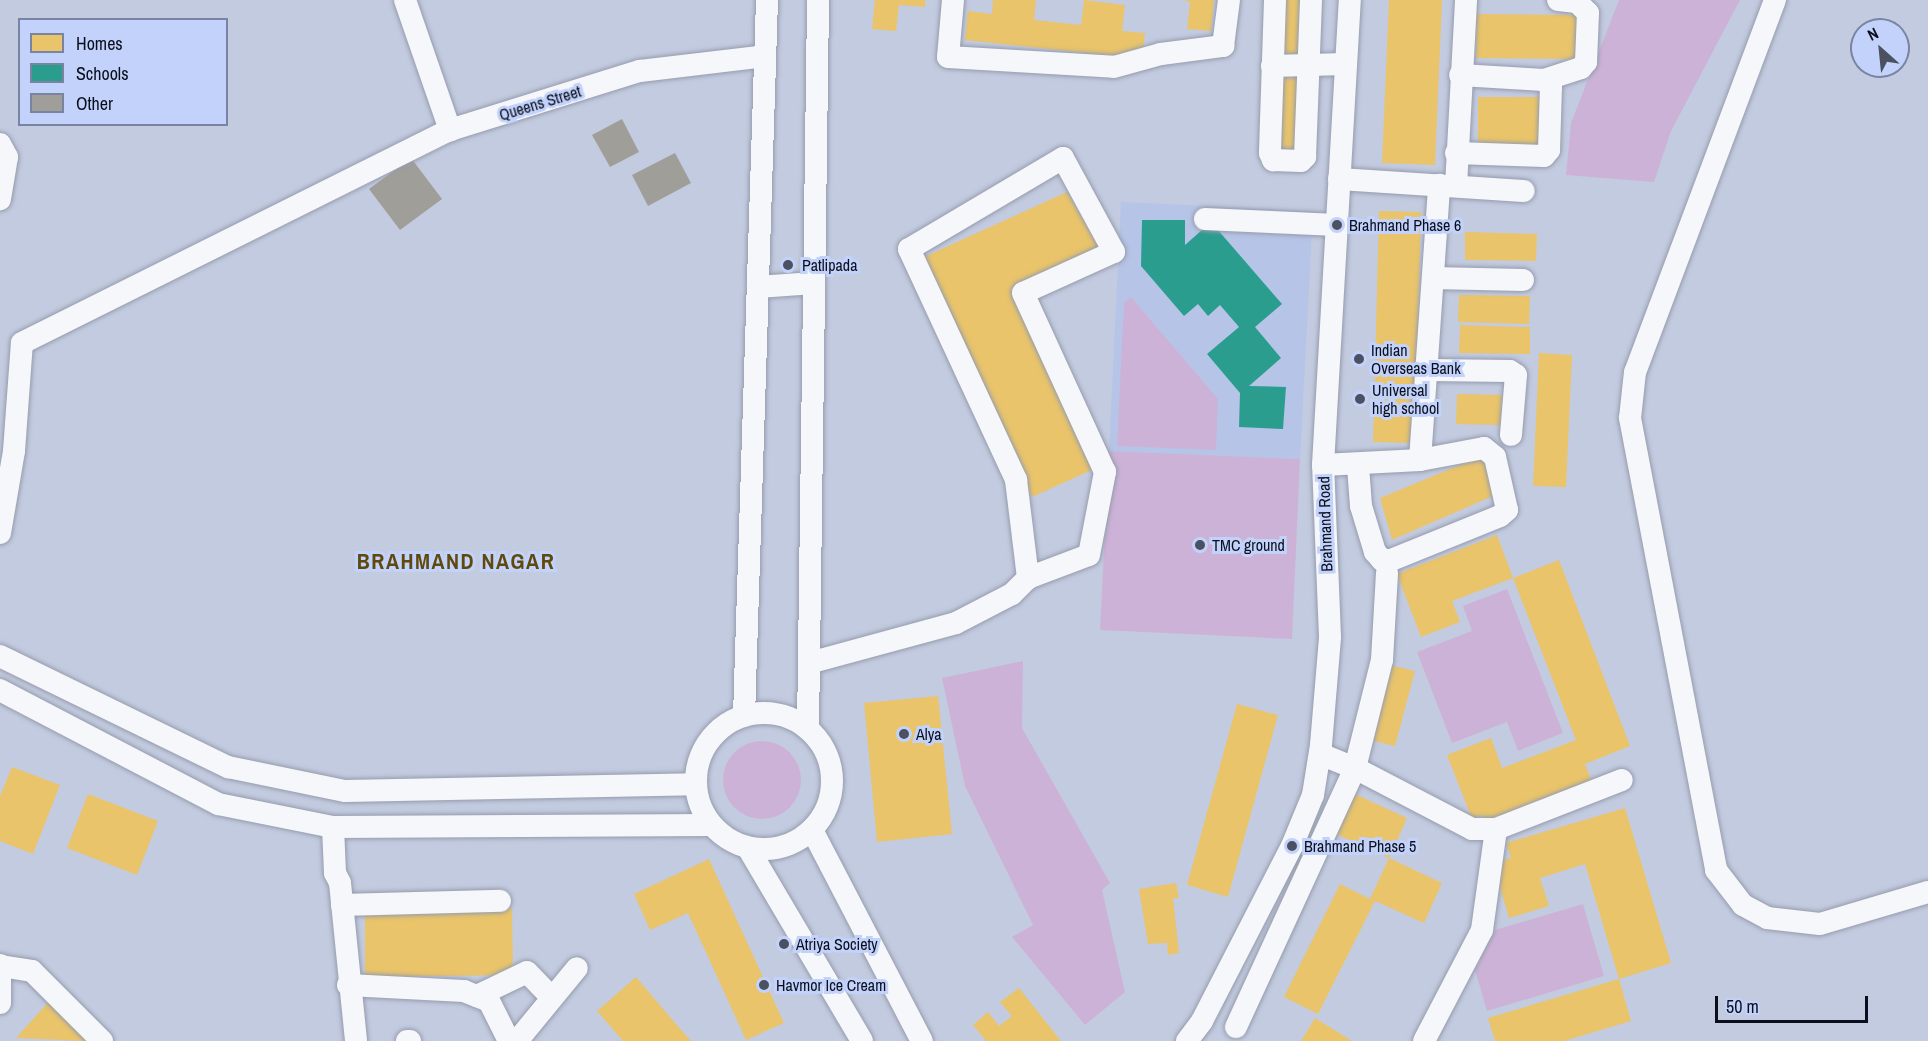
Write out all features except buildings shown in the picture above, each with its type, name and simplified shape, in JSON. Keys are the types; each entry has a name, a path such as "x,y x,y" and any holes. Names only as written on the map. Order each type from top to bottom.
{"street":[{"path":"405,0 450,130"},
{"path":"744,716 767,0"},
{"path":"808,729 818,0"},
{"path":"953,0 948,57 1114,67 1161,54 1223,46 1229,0"},
{"path":"1275,0 1270,153 1273,160 1301,160 1305,157 1311,0"},
{"name":"Brahmand Road","path":"1187,1041 1201,1031 1292,846 1313,795 1320,754 1330,637 1323,465 1350,0"},
{"path":"1420,460 1433,278 1447,186 1456,153 1466,0"},
{"path":"1460,75 1544,80 1581,68 1586,62 1588,12 1577,2 1558,0"},
{"path":"1775,0 1635,372 1630,418 1716,870 1743,905 1767,918 1820,924 1928,892"},
{"name":"Queens Street","path":"0,534 14,451 22,343 450,130 640,71 765,56"},
{"path":"1272,66 1345,64"},
{"path":"1456,153 1544,156 1549,150 1551,87 1544,80"},
{"path":"0,144 7,157 0,199"},
{"path":"809,663 956,623 1012,594 1028,578 1089,555 1105,472 1023,293 1114,252 1063,158 909,249 1016,480 1028,578"},
{"path":"1339,179 1524,191"},
{"path":"1205,219 1337,225"},
{"path":"1433,278 1523,280"},
{"path":"758,287 814,283"},
{"path":"1426,370 1510,371 1516,375 1511,435"},
{"path":"1323,465 1358,466 1420,460 1480,448 1490,450 1495,457 1507,510 1489,520 1391,560 1382,560 1375,552 1361,506 1358,466"},
{"path":"1236,1027 1355,768 1382,660 1387,573"},
{"path":"0,656 228,767 345,791 695,784"},
{"path":"0,690 218,804 340,827 711,825"},
{"path":"767,713 789,718 808,729 823,746 831,779 825,812 812,830 793,843 771,849 748,848 728,840 711,825 700,806 695,784 698,762 708,742 724,726 744,716 767,713"},
{"path":"1320,754 1355,768 1472,829 1496,829 1622,780"},
{"path":"340,827 335,873 341,894 348,986 356,1041"},
{"path":"1424,1041 1482,930 1496,829"},
{"path":"812,830 922,1041"},
{"path":"748,848 862,1041"},
{"path":"341,894 500,901"},
{"path":"517,1041 577,968"},
{"path":"0,982 32,971 102,1041"},
{"path":"477,996 527,972 552,998"},
{"path":"348,986 464,991 489,1000 509,1041"}],"shaded area":[{"path":"1619,0 1740,0 1671,131 1654,182 1566,175 1571,123"},
{"path":"1121,202 1313,211 1300,459 1109,451"},
{"path":"1131,297 1218,399 1216,450 1117,446 1124,303"},
{"name":"TMC ground","path":"1109,451 1300,459 1292,639 1100,630"},
{"path":"1507,589 1563,733 1518,751 1507,722 1452,743 1417,652 1472,631 1463,606"},
{"path":"1023,661 1022,728 1110,883 1102,890 1125,992 1085,1025 1012,937 1033,925 965,786 942,678"},
{"path":"754,741 770,741 784,747 795,758 801,772 801,788 795,802 784,813 770,819 754,819 740,813 729,802 723,788 723,772 729,758 740,747"},
{"path":"1583,904 1604,976 1487,1011 1475,970 1495,930"}],"place":[{"name":"Brahmand Phase 6","path":"1337,225"},
{"name":"Patlipada","path":"788,265"},
{"name":"Indian Overseas Bank","path":"1359,359"},
{"name":"Universal high school","path":"1360,399"},
{"name":"TMC ground","path":"1200,545"},
{"name":"Alya","path":"904,734"},
{"name":"Brahmand Phase 5","path":"1292,846"},
{"name":"Atriya Society","path":"784,944"},
{"name":"Havmor Ice Cream","path":"764,985"}],"district":[{"name":"BRAHMAND NAGAR","path":"456,562"}]}
